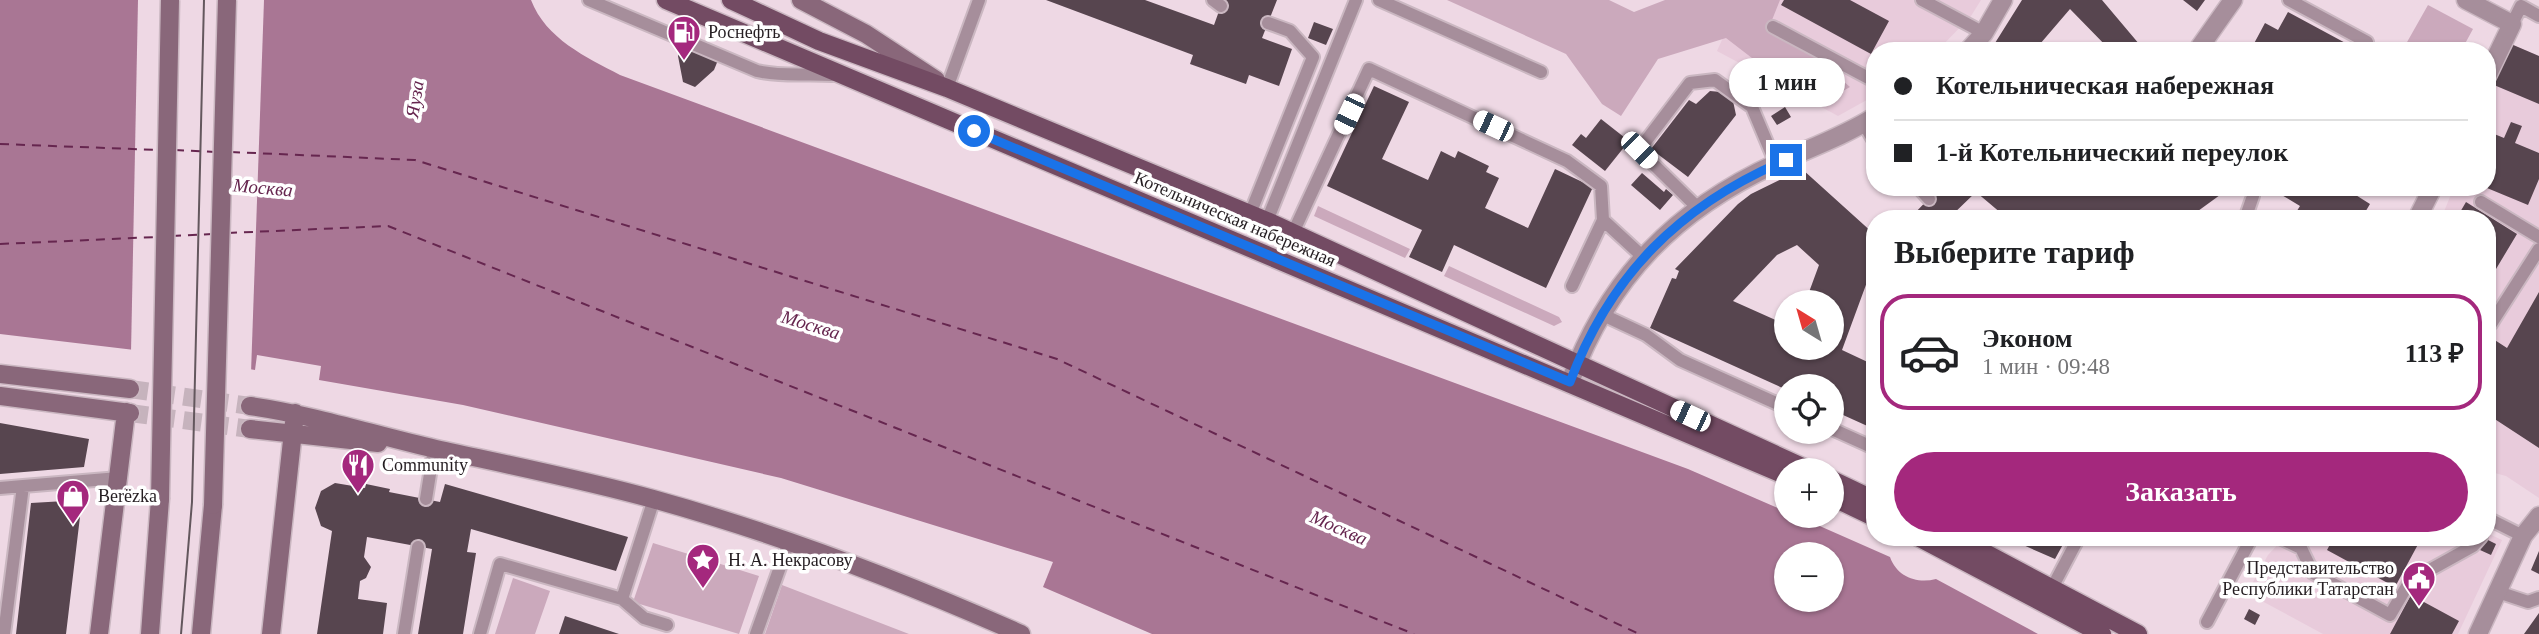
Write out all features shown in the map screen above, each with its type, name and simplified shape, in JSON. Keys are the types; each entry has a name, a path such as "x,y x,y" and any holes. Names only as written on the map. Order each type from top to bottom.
{"main road":[{"path":"150,634 160,499 170,0"},
{"path":"201,634 213,505 227,0"},
{"name":"Котельническая набережная","path":"666,0 1774,470"},
{"name":"Котельническая набережная","path":"730,0 819,41 947,88 1258,218 1783,458"},
{"path":"801,0 866,34 947,88"},
{"path":"0,374 130,389"},
{"path":"0,397 128,412 99,634"},
{"path":"250,406 295,412 435,449 541,470 654,499 789,542 917,590 1021,634"},
{"path":"271,634 295,412"},
{"path":"250,429 435,449"},
{"path":"1844,486 1866,496"},
{"path":"1844,503 1866,513"},
{"path":"1935,546 2102,634"},
{"path":"1973,546 2138,634"}],"street":[{"path":"1976,42 2003,0"},
{"path":"2203,42 2233,0"},
{"path":"2466,0 2512,24 2496,57"},
{"path":"1570,382 1601,314 1642,256 1698,208 1776,164 1866,121"},
{"path":"2478,634 2523,536 2539,516"}],"lane":[{"path":"589,0 757,71 778,76 806,73 845,76"},
{"path":"947,88 979,0"},
{"path":"1258,218 1356,0"},
{"path":"1379,0 1541,72"},
{"path":"1923,0 1984,33"},
{"path":"2289,0 2367,42"},
{"path":"2512,24 2521,6 2539,16"},
{"path":"1258,218 1313,57 1290,31 1268,23"},
{"path":"1773,27 1866,77"},
{"path":"1292,235 1369,69 1567,161 1601,186 1603,220 1572,286"},
{"path":"1698,208 1639,150 1690,83 1715,80 1752,107 1776,164"},
{"path":"1926,196 1929,199"},
{"path":"2482,202 2495,210"},
{"path":"2496,211 2539,237"},
{"path":"1603,220 1642,256"},
{"path":"2496,316 2539,249"},
{"path":"1601,314 1646,335 1680,360 1774,402"},
{"path":"1844,434 1866,444"},
{"path":"426,499 435,449"},
{"path":"0,488 119,478"},
{"path":"4,634 23,486"},
{"path":"622,600 654,499"},
{"path":"2496,526 2523,536"},
{"path":"756,634 789,542"},
{"path":"2052,588 2074,546"},
{"path":"2207,622 2247,546"},
{"path":"2297,546 2301,548 2313,573 2390,615 2410,581 2473,546"},
{"path":"404,634 418,547"},
{"path":"480,634 500,564 622,600 644,618 667,625"},
{"path":"2498,592 2528,602 2539,598"}],"shaded area":[{"path":"1447,0 1609,0 1634,12 1665,0 1780,0 1768,30 1813,55 1850,87 1827,100 1761,65 1726,38 1658,59 1621,116 1602,104 1566,54"},
{"path":"1740,0 1981,0 1971,16 1946,42 1866,42 1866,100 1838,116 1717,51"},
{"path":"2428,5 2473,29 2466,42 2407,42"},
{"path":"2511,44 2539,56 2539,498 2506,476 2496,473 2496,210 2445,210 2450,196 2496,196 2496,82"},
{"path":"1318,206 1410,249 1405,258 1314,216"},
{"path":"1449,266 1559,317 1562,322 1554,326 1444,276"},
{"path":"2496,537 2502,540 2458,634 2323,634 2247,593 2268,555 2276,546 2496,546"},
{"path":"653,543 759,576 739,634 633,602"},
{"path":"513,578 550,591 535,634 495,634"},
{"path":"782,585 909,634 765,634"}],"water":[{"path":"0,0 531,0 546,26 557,36 581,54 620,75 1688,469 1774,506 1774,528 1824,528 1890,557 1897,570 1908,577 1915,580 1936,579 2038,634 1152,634 1043,587 1053,562 781,478 463,405 319,380 321,366 257,355 255,370 143,351 0,334"}],"pier":[{"path":"138,0 264,0 251,373 131,353"}],"building":[{"path":"1046,0 1145,0 1214,25 1223,0 1277,0 1262,38 1292,49 1279,86 1249,75 1246,84 1190,64 1193,55"},
{"path":"1784,0 1850,0 1889,21 1878,42 1866,42 1866,51 1781,5"},
{"path":"2022,0 2102,0 2137,42 2102,42 2070,9 2042,42 1996,42"},
{"path":"2183,0 2205,0 2197,11"},
{"path":"2288,12 2344,42 2255,42 2265,23 2278,30"},
{"path":"1314,22 1333,29 1326,45 1308,38"},
{"path":"2511,44 2539,56 2539,104 2496,86"},
{"path":"682,46 718,60 714,70 695,87 683,82 678,56"},
{"path":"1374,86 1409,102 1382,159 1428,180 1441,151 1455,158 1458,151 1489,166 1486,172 1499,178 1485,208 1528,228 1555,169 1593,187 1546,288 1454,245 1442,272 1409,257 1422,230 1327,186"},
{"path":"1710,91 1721,92 1733,101 1736,115 1688,177 1651,149 1689,100 1696,104"},
{"path":"1785,107 1791,117 1777,125 1771,116"},
{"path":"1601,119 1629,141 1605,171 1572,145 1581,134 1586,138"},
{"path":"2511,122 2522,126 2515,143 2539,153 2539,179 2528,205 2496,192 2496,135 2504,138"},
{"path":"1802,169 1866,227 1866,285 1844,345 1844,290 1810,290 1819,265 1797,245 1777,255 1733,301 1774,319 1774,360 1844,360 1844,351 1866,361 1866,425 1844,415 1844,374 1774,374 1774,384 1650,328 1672,278 1676,279 1679,271 1675,269 1738,204 1751,194"},
{"path":"1642,173 1664,192 1666,189 1673,195 1660,210 1631,185"},
{"path":"1931,196 1972,196 1957,210 1918,210"},
{"path":"1981,196 2219,196 2199,210 1997,210"},
{"path":"2283,196 2357,196 2370,204 2366,210 2298,210 2300,206"},
{"path":"2466,202 2479,210 2461,210"},
{"path":"2496,221 2517,234 2496,269"},
{"path":"2539,292 2539,448 2496,420 2496,341 2507,348"},
{"path":"0,423 89,439 84,467 0,474"},
{"path":"335,483 365,488 366,484 390,489 389,492 440,502 445,484 628,537 616,571 471,529 467,552 476,553 463,634 418,634 432,549 367,537 364,557 371,567 366,578 360,581 358,599 387,603 383,634 317,634 332,531 321,526 315,508 321,491"},
{"path":"82,500 66,634 16,634 31,503"},
{"path":"2025,546 2062,546 2055,559"},
{"path":"2329,546 2417,546 2395,587 2327,550"},
{"path":"2482,546 2495,546 2491,555 2480,550"},
{"path":"2539,551 2539,574 2531,570"},
{"name":"Представительство Республики Татарстан","path":"2411,595 2459,621 2452,634 2390,634"},
{"path":"2249,609 2260,615 2255,625 2244,619"},
{"path":"2539,613 2539,634 2524,634"},
{"path":"565,616 619,634 559,634"}],"ferry route":[{"path":"0,144 159,150"},
{"path":"175,150 215,152"},
{"path":"231,152 415,160 1057,359 1639,634"},
{"path":"228,233 388,226 1414,634"},
{"path":"172,236 212,234"},
{"path":"0,244 156,237"}],"tunnel":[{"path":"130,389 250,406"},
{"path":"130,413 250,429"}],"tram line":[{"path":"181,634 192,502 204,0"}],"place":[{"name":"Роснефть","path":"684,62"},
{"name":"Community","path":"358,495"},
{"name":"Berёzka","path":"73,526"},
{"name":"Н. А. Некрасову","path":"703,590"},
{"name":"Представительство Республики Татарстан","path":"2419,608"}],"route":[{"path":"974,131 1570,382 1596,321 1615,290 1642,256 1698,208 1731,187 1786,160"}],"water label":[{"name":"Яуза","path":"414,99"},
{"name":"Москва","path":"263,187"},
{"name":"Москва","path":"811,324"},
{"name":"Москва","path":"1339,527"}]}
